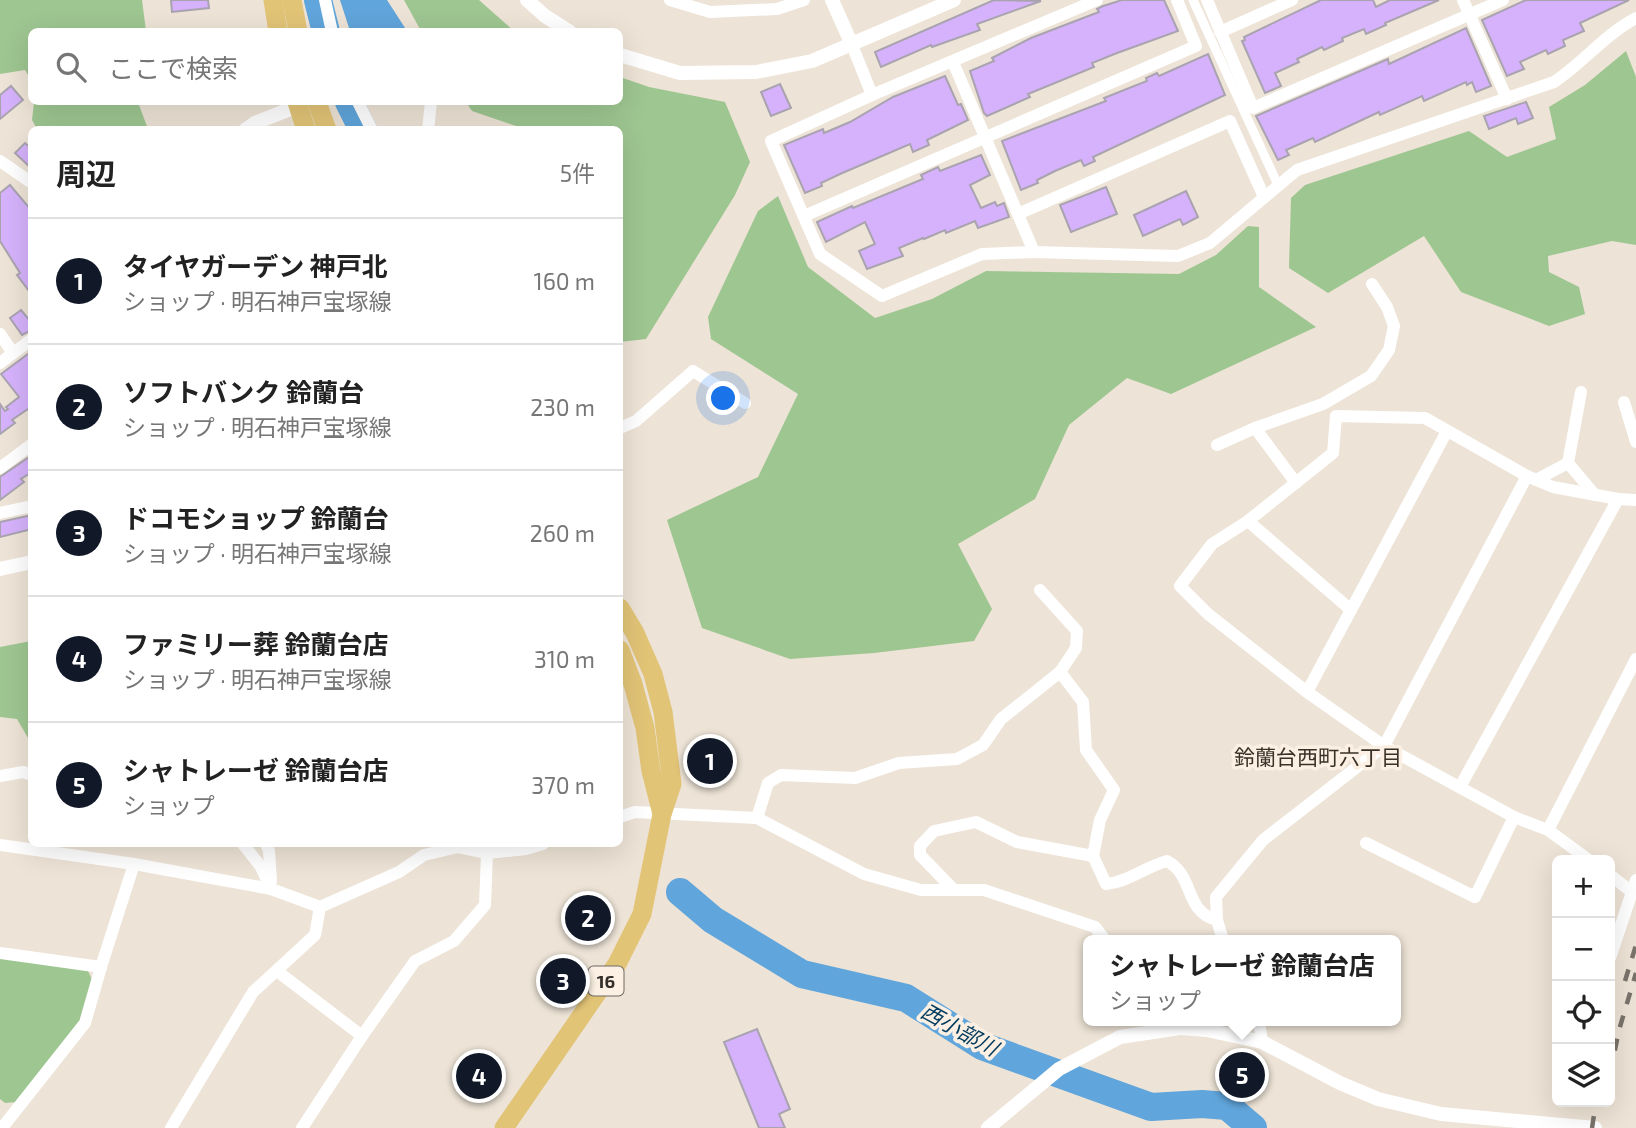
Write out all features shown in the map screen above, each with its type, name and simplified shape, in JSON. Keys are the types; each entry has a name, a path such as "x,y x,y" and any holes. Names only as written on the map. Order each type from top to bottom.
{"main road":[{"path":"273,0 277,28"},
{"path":"292,0 297,28"},
{"path":"304,105 306,126"},
{"path":"306,105 324,126"},
{"name":"16","path":"504,1128 617,964 642,914 662,814 672,784 663,712 653,674 623,613"},
{"name":"16","path":"623,658 645,728 651,771 662,814"}],"street":[{"path":"324,0 331,28"},
{"path":"527,0 564,28"},
{"path":"670,0 688,3 710,12 804,0"},
{"path":"832,0 872,95"},
{"path":"623,56 680,73 756,72 812,61 954,0"},
{"path":"1097,0 872,95 771,141 820,254 882,296 982,254 1034,252 1178,256 1210,243 1297,170 1554,82 1571,71 1601,40 1636,18"},
{"path":"804,216 1196,46 1177,0"},
{"path":"1194,0 1278,185"},
{"path":"1207,0 1253,108 1503,0"},
{"path":"1220,32 1292,0"},
{"path":"1463,0 1507,99"},
{"path":"953,62 1034,252"},
{"path":"250,126 299,105"},
{"path":"360,105 370,126"},
{"path":"428,126 431,105"},
{"path":"1018,214 1230,121 1264,197"},
{"path":"0,161 28,180"},
{"path":"1217,445 1255,428 1323,404 1371,376 1389,350 1394,326 1387,307 1372,284"},
{"path":"0,334 13,353"},
{"path":"0,363 28,343"},
{"path":"623,427 636,421 693,371 746,403"},
{"path":"1568,463 1581,392"},
{"path":"1625,402 1636,442"},
{"path":"1582,855 1548,830 1514,817 1384,746 1307,692 1208,614 1180,586 1212,544 1248,521 1333,453 1336,416 1425,418 1553,487 1636,500"},
{"path":"1255,428 1296,483"},
{"path":"1307,692 1447,431"},
{"path":"0,468 28,447"},
{"path":"1222,935 1217,920 1216,897 1263,840 1384,746 1532,478 1568,463"},
{"path":"1568,463 1595,495"},
{"path":"1460,788 1618,499"},
{"path":"0,513 28,507"},
{"path":"1248,521 1351,610"},
{"path":"0,569 28,563"},
{"path":"757,818 768,783 781,775 855,778 899,763 957,759 983,745 1000,719 1060,672 1076,648 1077,631 1040,590"},
{"path":"1548,830 1636,659"},
{"path":"1060,672 1083,702 1086,750 1114,790 1100,820 1093,856 1106,884 1118,883 1152,865 1167,861 1178,867 1195,903 1206,917 1217,920"},
{"path":"0,776 28,774"},
{"path":"623,816 635,812 757,818 864,874 921,890 984,890 1095,927 1101,935"},
{"path":"1366,843 1475,897 1514,817"},
{"path":"954,891 920,855 920,846 934,831 976,822 1017,842 1093,856"},
{"path":"0,845 134,864 271,889 320,907 399,872 424,855 458,847 487,853 533,847"},
{"path":"245,847 261,867 271,889"},
{"path":"267,847 271,889"},
{"path":"302,1128 415,961 454,940 485,905 487,853"},
{"path":"2,1128 85,1023 134,864"},
{"path":"1615,877 1634,886 1615,943"},
{"path":"171,1128 253,992 315,935 320,907"},
{"path":"0,953 101,967"},
{"path":"277,971 362,1036"},
{"path":"1260,1026 1262,1042"},
{"path":"988,1128 1059,1069 1120,1037 1180,1027 1262,1042 1340,1083 1378,1099 1441,1114 1595,1128"},
{"path":"0,1107 11,1116"}],"green space":[{"path":"0,0 142,0 146,28 28,28 28,75 25,70 0,74"},
{"path":"404,0 479,0 511,28 419,28"},
{"path":"1626,51 1636,77 1636,245 1612,241 1548,256 1549,272 1579,287 1585,314 1549,326 1461,292 1424,236 1328,293 1289,268 1291,198 1305,185 1469,131 1507,157 1556,139 1549,107 1585,85"},
{"path":"623,78 649,87 725,102 750,162 735,195 646,339 623,342 623,126 516,126 472,111 468,105 623,105"},
{"path":"34,105 139,105 147,126 35,126 32,120"},
{"path":"778,196 808,267 875,318 932,299 986,271 1179,274 1216,255 1248,226 1259,227 1259,287 1316,327 1171,394 1127,378 1069,425 1035,499 958,544 992,609 974,641 874,653 790,659 702,628 667,520 758,477 798,394 711,339 708,317 758,211"},
{"path":"28,642 28,738 17,719 0,717 0,647"},
{"path":"0,956 88,971 93,982 82,1021 16,1102 5,1103 0,1099"}],"water":[{"path":"340,0 387,0 405,28 349,28"}],"building":[{"path":"171,0 208,0 209,8 172,12"},
{"path":"994,0 1041,1 977,24 980,30 932,47 931,45 881,67 875,52"},
{"path":"1122,0 1164,0 1178,31 1092,63 1094,67 1028,94 1030,97 987,116 984,113 970,71 994,61 992,58 1031,38 1099,12 1097,9"},
{"path":"1321,0 1373,0 1376,7 1390,0 1439,0 1366,34 1364,29 1342,38 1343,41 1324,50 1322,47 1297,59 1299,62 1275,73 1281,86 1265,93 1242,41 1245,40 1244,37"},
{"path":"1526,0 1629,0 1580,23 1584,31 1563,40 1565,46 1548,54 1546,50 1520,62 1524,69 1507,76 1482,20"},
{"path":"1466,28 1491,86 1476,92 1472,82 1467,85 1466,82 1424,101 1422,96 1380,115 1379,112 1315,142 1313,138 1286,150 1289,155 1278,160 1256,116 1388,59 1389,64"},
{"path":"1208,54 1225,95 1093,157 1095,161 1084,166 1081,160 1021,190 1002,141 1106,101 1104,98 1147,81 1146,78 1157,73 1159,76"},
{"path":"945,76 968,120 927,140 929,145 913,152 910,144 840,174 805,193 784,145 823,129 824,133 850,122 893,97"},
{"path":"780,84 791,108 771,116 761,92"},
{"path":"11,86 23,100 0,119 0,95"},
{"path":"1526,102 1533,118 1518,124 1516,118 1489,129 1484,116"},
{"path":"25,143 28,146 28,165 15,153"},
{"path":"981,155 990,175 970,185 981,208 995,202 997,206 1004,203 1009,217 978,228 975,221 946,233 945,230 923,238 899,248 903,256 867,269 859,251 875,244 865,222 826,242 817,222 923,179 921,175 938,167 940,171"},
{"path":"10,185 28,206 28,290 17,275 20,273 0,241 0,193"},
{"path":"1106,187 1117,214 1071,232 1060,205"},
{"path":"1186,191 1198,217 1183,225 1180,219 1143,236 1134,215"},
{"path":"21,310 28,318 28,332 22,335 10,318"},
{"path":"28,354 28,409 12,420 15,423 0,434 0,404 5,411 8,409 6,407 19,397 1,374"},
{"path":"28,458 28,475 21,479 24,482 0,500 0,477"},
{"path":"28,516 28,530 0,537 0,522"},
{"path":"757,1029 790,1109 779,1114 785,1128 759,1128 724,1042"}],"waterway":[{"name":"西小部川","path":"318,0 325,28"},
{"name":"西小部川","path":"350,105 361,126"},
{"name":"西小部川","path":"680,892 713,920 802,974 906,998 982,1046 1151,1107 1202,1104 1227,1106 1253,1128"}],"railway":[{"path":"1625,981 1636,945"},
{"path":"1615,1050 1636,973"},
{"path":"1592,1128 1595,1107"}],"place":[{"name":"タイヤガーデン 神戸北","path":"710,761"},
{"name":"ソフトバンク 鈴蘭台","path":"588,918"},
{"name":"ドコモショップ 鈴蘭台","path":"563,981"},
{"name":"シャトレーゼ 鈴蘭台店","path":"1242,1075"},
{"name":"ファミリー葬 鈴蘭台店","path":"479,1076"}],"district":[{"name":"鈴蘭台西町六丁目","path":"1318,756"}]}
